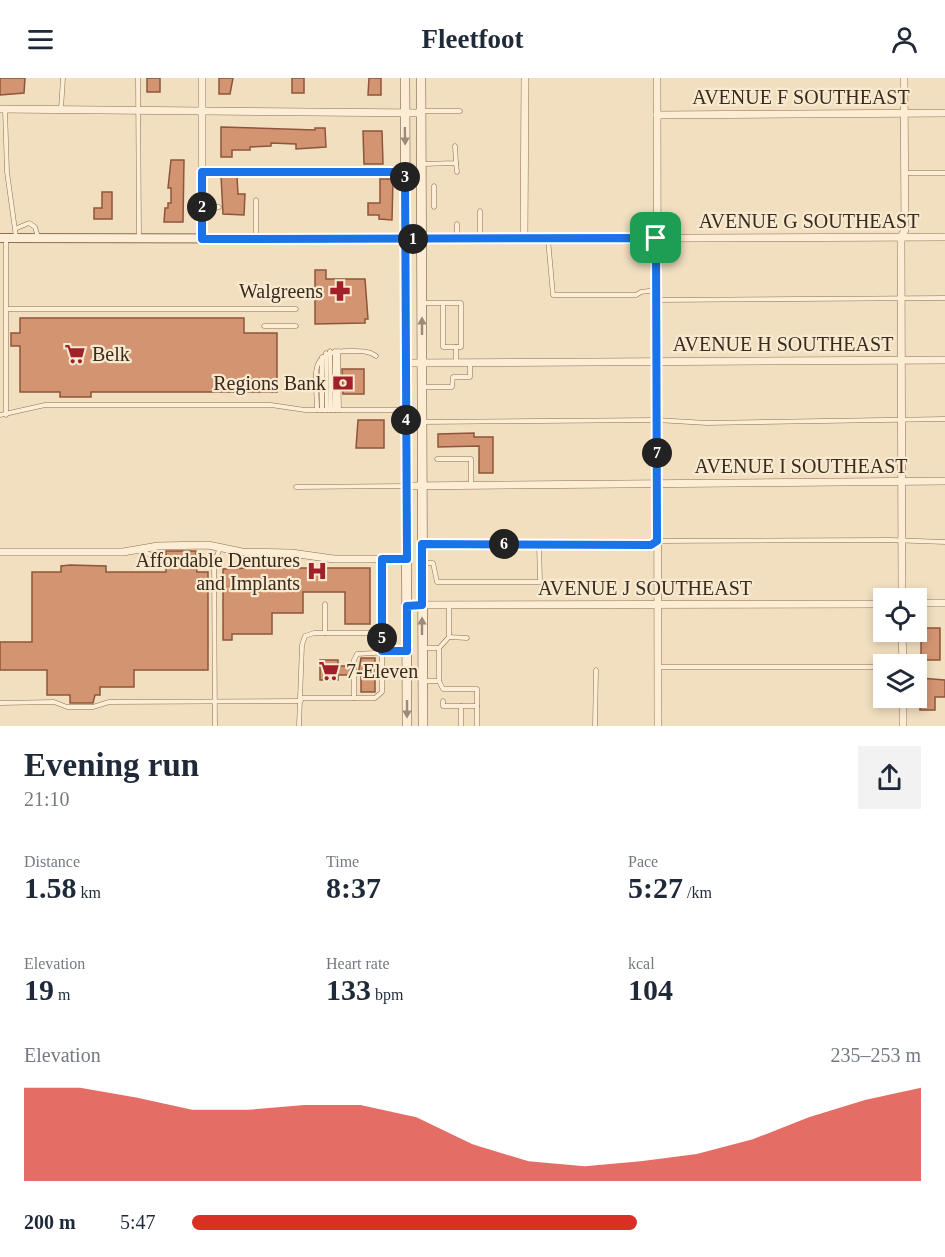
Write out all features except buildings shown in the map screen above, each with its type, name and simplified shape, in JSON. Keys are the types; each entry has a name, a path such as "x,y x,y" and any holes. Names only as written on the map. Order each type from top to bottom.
{"main road":[{"path":"405,78 407,726"},
{"path":"421,78 423,726"}],"street":[{"path":"202,78 202,239"},
{"path":"524,239 525,78"},
{"path":"657,78 658,726"},
{"path":"902,588 901,237 905,230 904,78"},
{"path":"2,109 405,114 421,112"},
{"name":"AVENUE F SOUTHEAST","path":"657,114 945,113"},
{"name":"AVENUE G SOUTHEAST","path":"421,239 945,237"},
{"path":"3,238 421,239"},
{"name":"AVENUE H SOUTHEAST","path":"406,363 945,360"},
{"name":"AVENUE I SOUTHEAST","path":"406,486 945,481"},
{"path":"0,552 123,552 164,545 220,547 242,552 291,553 334,559 407,559"},
{"path":"927,603 945,603"},
{"name":"AVENUE J SOUTHEAST","path":"407,606 873,604"},
{"path":"903,708 903,726"}],"lane":[{"path":"62,110 63,78"},
{"path":"138,78 139,239"},
{"path":"2,109 13,221 17,228 16,238"},
{"path":"421,112 460,111"},
{"path":"455,146 457,172"},
{"path":"421,164 456,163"},
{"path":"202,172 405,172"},
{"path":"905,173 945,173"},
{"path":"434,186 434,207"},
{"path":"421,194 434,194"},
{"path":"256,200 256,239"},
{"path":"202,207 219,207"},
{"path":"480,211 480,239"},
{"path":"17,228 24,223 33,225 39,238"},
{"path":"457,224 457,239"},
{"path":"3,238 7,309 3,415 45,405 271,405 329,410 406,410"},
{"path":"548,239 553,295 636,295 656,291"},
{"path":"656,300 945,298"},
{"path":"422,303 443,303 461,303 461,346 443,347 443,303"},
{"path":"7,309 296,309"},
{"path":"264,326 296,326"},
{"path":"456,346 456,363"},
{"path":"329,410 322,356 332,352 367,351 376,356"},
{"path":"329,410 332,352"},
{"path":"329,410 332,352"},
{"path":"422,387 452,387 453,377 470,377 470,362"},
{"path":"422,423 657,420 707,423 945,419"},
{"path":"436,459 471,459 471,484"},
{"path":"296,487 406,486"},
{"path":"422,544 651,545 657,541 890,540 945,542"},
{"path":"422,563 433,563 437,582 540,582 539,544"},
{"path":"215,726 214,559 220,547"},
{"path":"140,549 162,561 214,559"},
{"path":"0,703 54,702 76,707 97,707 109,702 375,698 382,692 382,559"},
{"path":"325,604 325,633"},
{"path":"449,605 449,637 439,648 439,681 443,691 477,689 477,726"},
{"path":"300,726 302,642 308,634 382,633"},
{"path":"449,637 467,638"},
{"path":"423,648 439,648"},
{"path":"354,698 355,656 363,652 407,651"},
{"path":"658,668 873,667"},
{"path":"595,726 596,670"},
{"path":"423,681 439,681"},
{"path":"443,701 443,706 459,704 477,706"},
{"path":"459,704 461,726"}],"place":[{"name":"Walgreens","path":"340,291"},
{"name":"Belk","path":"75,354"},
{"name":"Regions Bank","path":"343,383"},
{"name":"Affordable Dentures and Implants","path":"317,571"},
{"name":"7-Eleven","path":"329,671"}],"route":[{"path":"656,238 524,239 405,239 202,239 202,172 405,172 405,239 406,272 407,559 382,559 382,651 407,651 407,606 422,605 422,544 651,545 657,541 656,238"}]}
